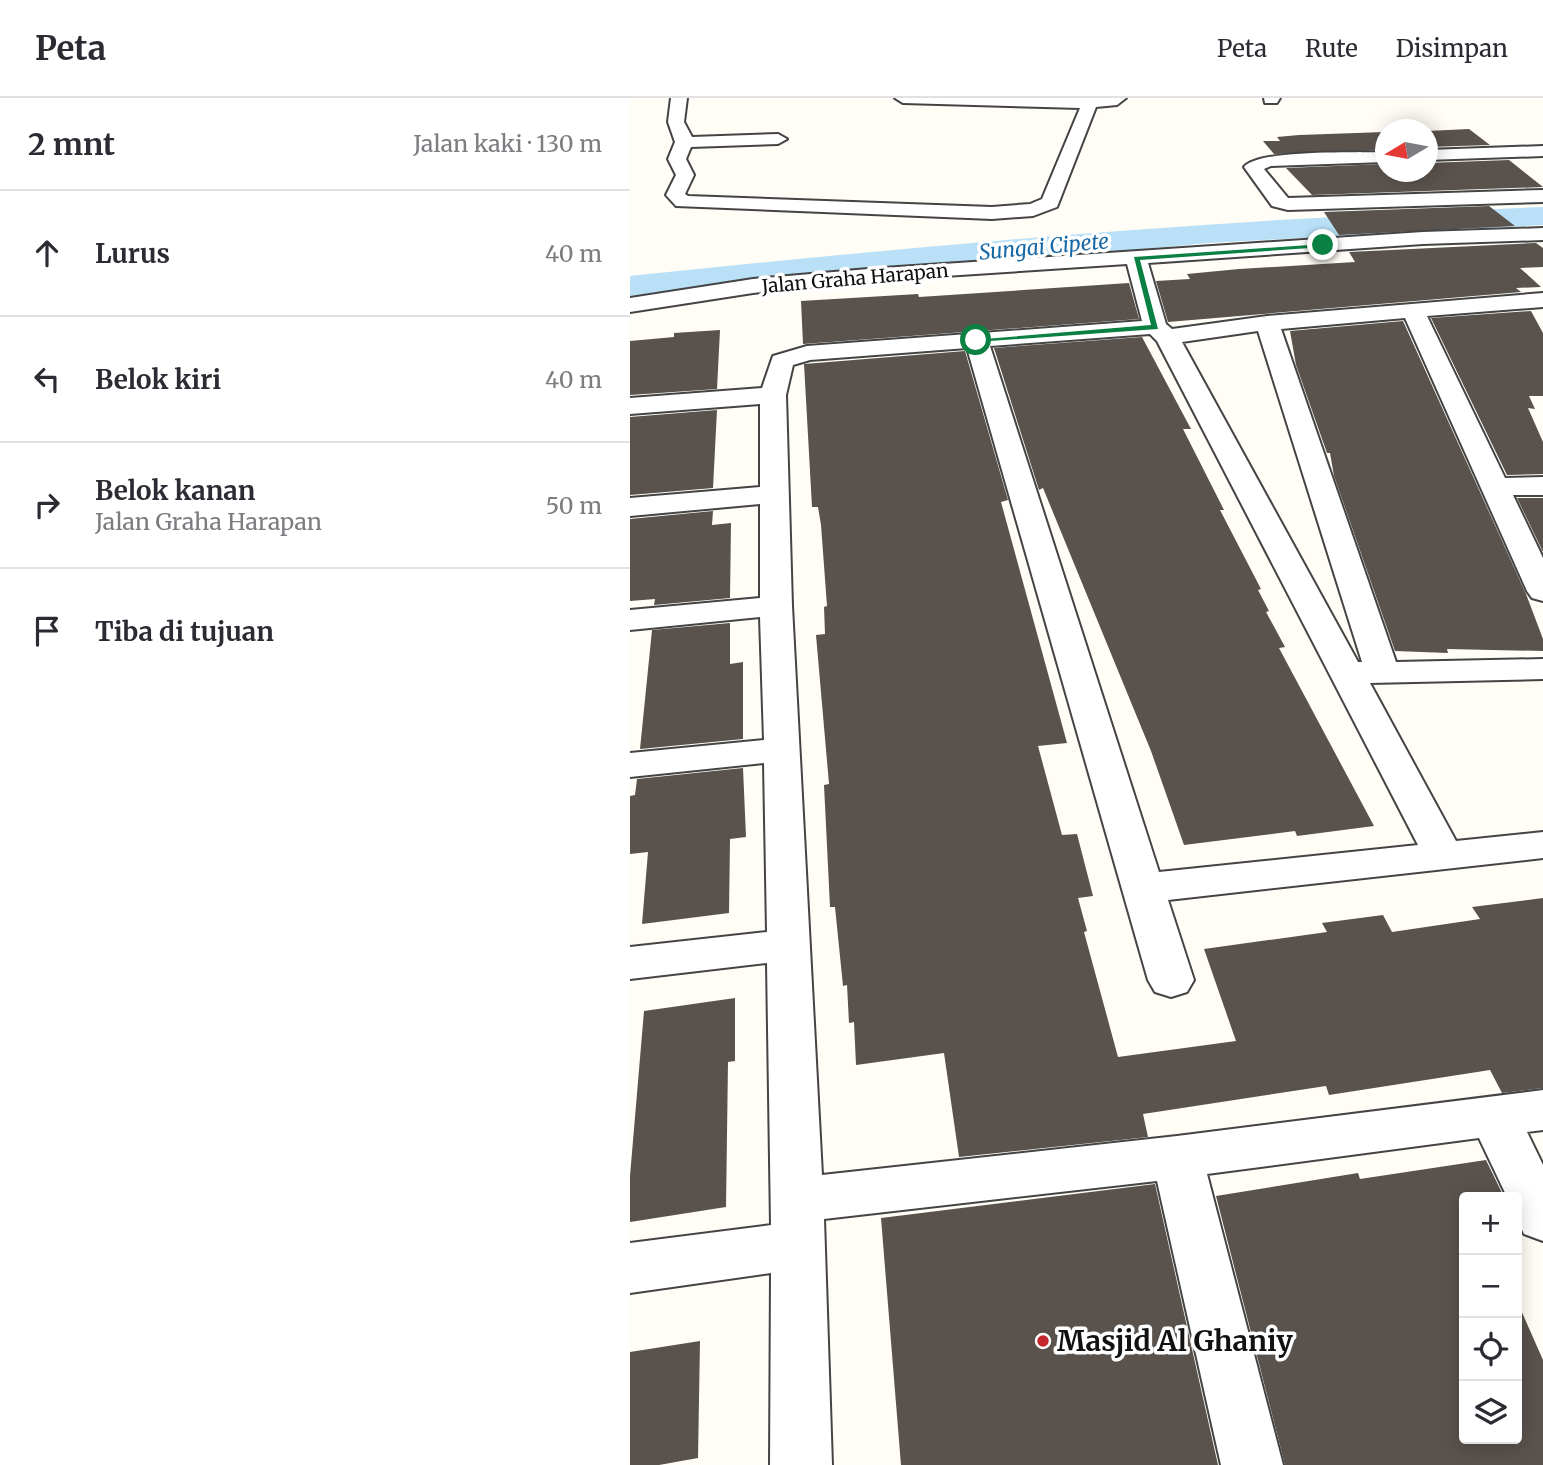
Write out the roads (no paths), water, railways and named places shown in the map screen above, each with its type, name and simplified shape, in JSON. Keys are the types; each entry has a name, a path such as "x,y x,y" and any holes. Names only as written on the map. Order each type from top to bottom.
{"street":[{"path":"678,98 676,122 684,135 684,142 677,159 685,175 675,195 683,202 1016,212 1044,207 1050,203 1088,111 1088,103"},
{"path":"907,98 1088,103 1111,102 1118,98"},
{"path":"684,142 778,139"},
{"path":"1438,155 1543,151"},
{"path":"1375,157 1286,160 1253,165 1279,202 1288,204 1543,196"},
{"name":"Jalan Graha Harapan","path":"630,305 776,283 1423,238 1543,234"},
{"path":"1136,258 1161,332 1445,857"},
{"path":"801,1465 798,1223 790,945 776,606 773,395 782,361 792,356 976,340 1161,332 1543,300"},
{"path":"1413,312 1543,591"},
{"path":"1267,323 1382,672"},
{"path":"976,340 1171,980"},
{"path":"630,406 773,395"},
{"path":"1495,486 1543,486"},
{"path":"630,507 776,494"},
{"path":"630,620 776,606"},
{"path":"1345,673 1543,669"},
{"path":"630,765 783,750"},
{"path":"1142,888 1543,845"},
{"path":"630,964 790,945"},
{"path":"630,1268 798,1223 1177,1157 1543,1110"},
{"path":"1494,1117 1543,1218"},
{"path":"1177,1157 1252,1465"}],"waterway":[{"name":"Sungai Cipete","path":"630,286 1209,234 1410,221 1543,216"}],"place":[{"name":"Masjid Al Ghaniy","path":"1043,1341"}]}
